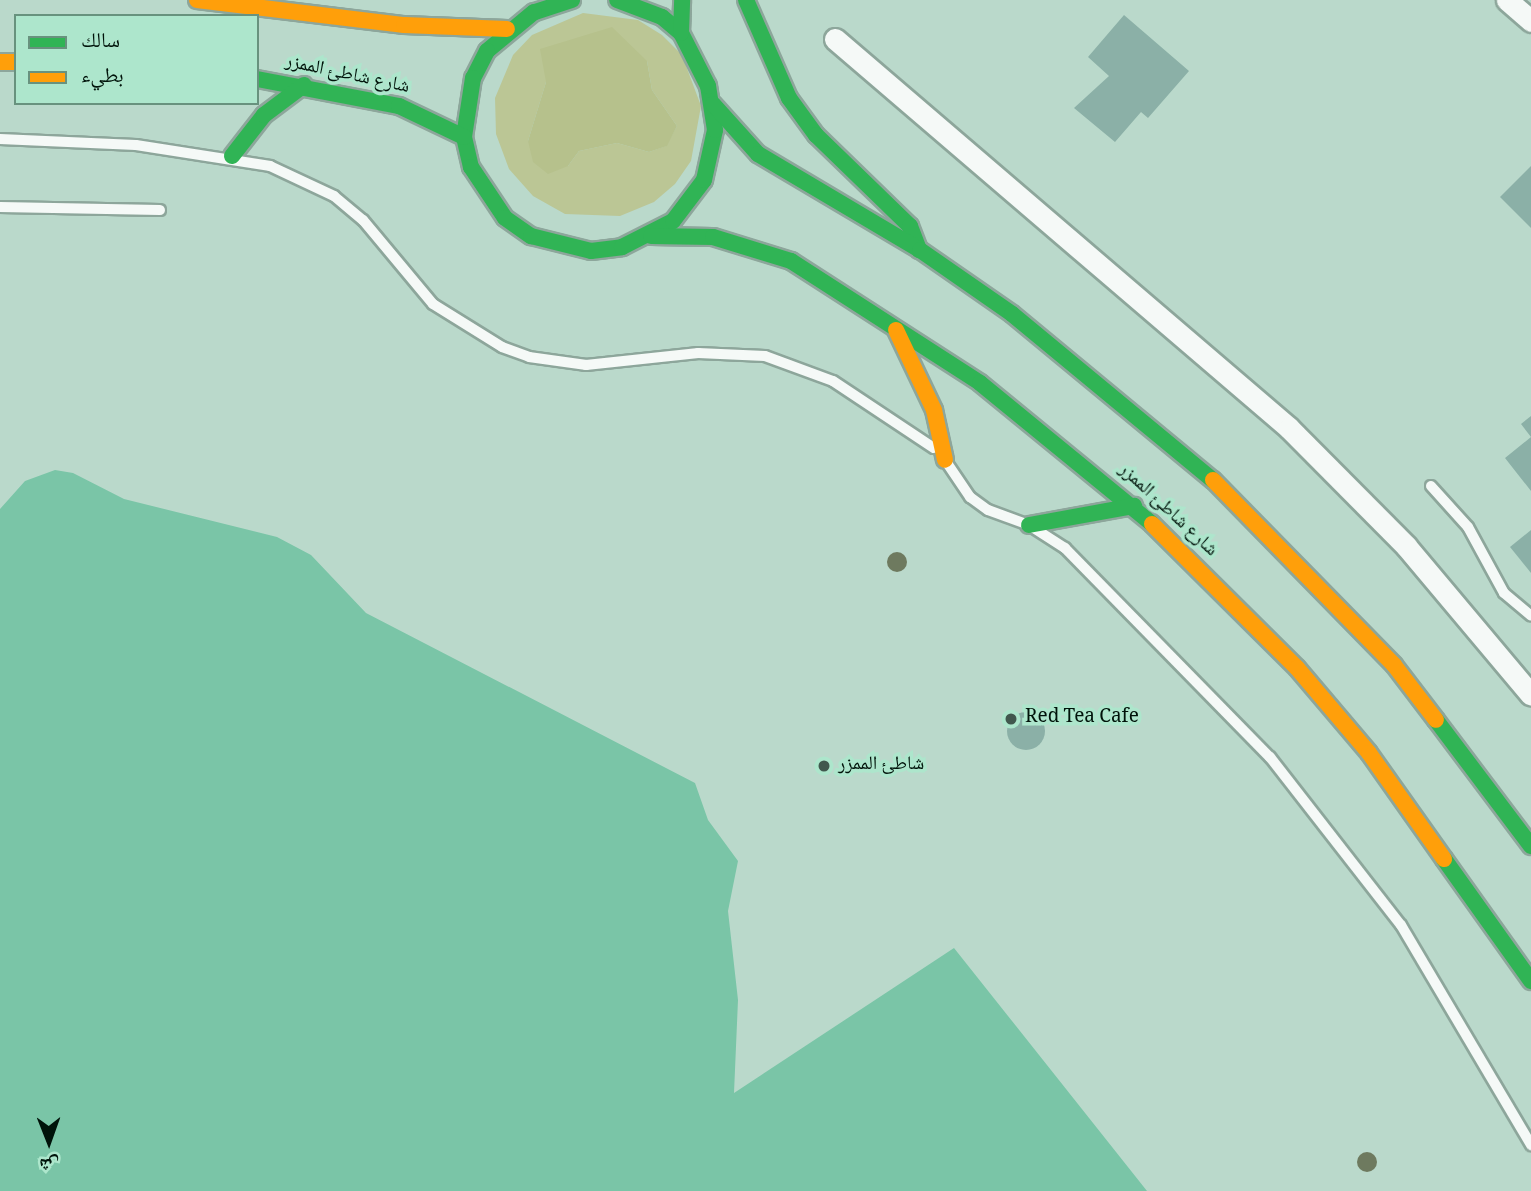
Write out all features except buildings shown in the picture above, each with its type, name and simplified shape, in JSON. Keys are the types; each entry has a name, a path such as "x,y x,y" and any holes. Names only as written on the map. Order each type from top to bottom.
{"main road":[{"path":"197,0 404,25 507,29 567,0"},
{"path":"617,0 650,11 681,33"},
{"path":"682,0 681,33 713,104 758,154 920,250 1041,336 1239,502 1394,665 1531,846"},
{"path":"746,0 789,98 816,135 910,226 920,250"},
{"path":"507,29 472,78 464,137 485,195 531,236 591,251 651,236 691,202 704,180 712,156 713,104"},
{"name":"شارع شاطئ الممزر","path":"259,79 304,85 399,106 464,137"},
{"path":"232,156 264,114 304,85"},
{"name":"شارع شاطئ الممزر","path":"651,236 713,237 769,251 894,326 980,383 1134,506 1287,659 1369,753 1531,981"},
{"path":"894,326 934,411 945,460"},
{"path":"1029,525 1134,506"}],"street":[{"path":"1507,0 1531,21"},
{"path":"835,39 1289,428 1406,547 1531,695"}],"lane":[{"path":"0,139 136,145 232,156 302,177 334,196 363,220 433,304 502,347 529,357 586,365 698,352 765,356 802,367 855,393 916,433 945,460 970,497 988,510 1029,525 1065,548 1196,677 1329,827 1447,996 1531,1145"},
{"path":"0,207 160,210"},
{"path":"1431,486 1468,527 1504,593 1531,616"}],"shaded area":[{"path":"583,13 638,20 662,35 682,55 701,106 691,161 675,184 654,202 620,216 565,214 533,196 509,169 496,134 495,98 513,55 532,35","holes":["647,61 652,90 677,126 666,146 649,152 617,143 579,151 568,166 528,141 546,82"]},
{"path":"612,27 647,61 652,90 677,126 667,146 649,152 617,143 579,151 568,166 548,174 533,162 528,141 546,82 540,49"},
{"path":"55,470 73,473 124,499 277,537 311,555 366,613 695,783 708,820 738,861 728,911 738,1000 734,1093 954,948 1147,1191 0,1191 0,509 25,481"}],"traffic: fast":[{"path":"572,0 534,12 487,51 473,78 464,137 471,167 505,218 531,236 591,251 622,247 673,221 704,180 715,130 708,86 681,33 662,17 617,0"},
{"path":"681,33 682,0"},
{"path":"746,0 789,98 816,135 910,226 919,250"},
{"path":"259,79 399,106 464,137"},
{"path":"232,156 264,115 304,85"},
{"path":"713,104 758,154 920,250 1012,314 1213,480"},
{"path":"651,236 713,237 791,261 980,383 1152,524"},
{"path":"1029,525 1134,506"},
{"path":"1436,720 1531,846"},
{"path":"1444,859 1531,981"}],"traffic: slow":[{"path":"197,0 404,25 507,29"},
{"path":"0,62 14,62"},
{"path":"896,330 934,410 945,460"},
{"path":"1213,480 1394,665 1436,720"},
{"path":"1152,524 1297,668 1369,753 1444,859"}],"place":[{"name":"Red Tea Cafe","path":"1011,719"},
{"name":"شاطئ الممزر","path":"824,766"}]}
